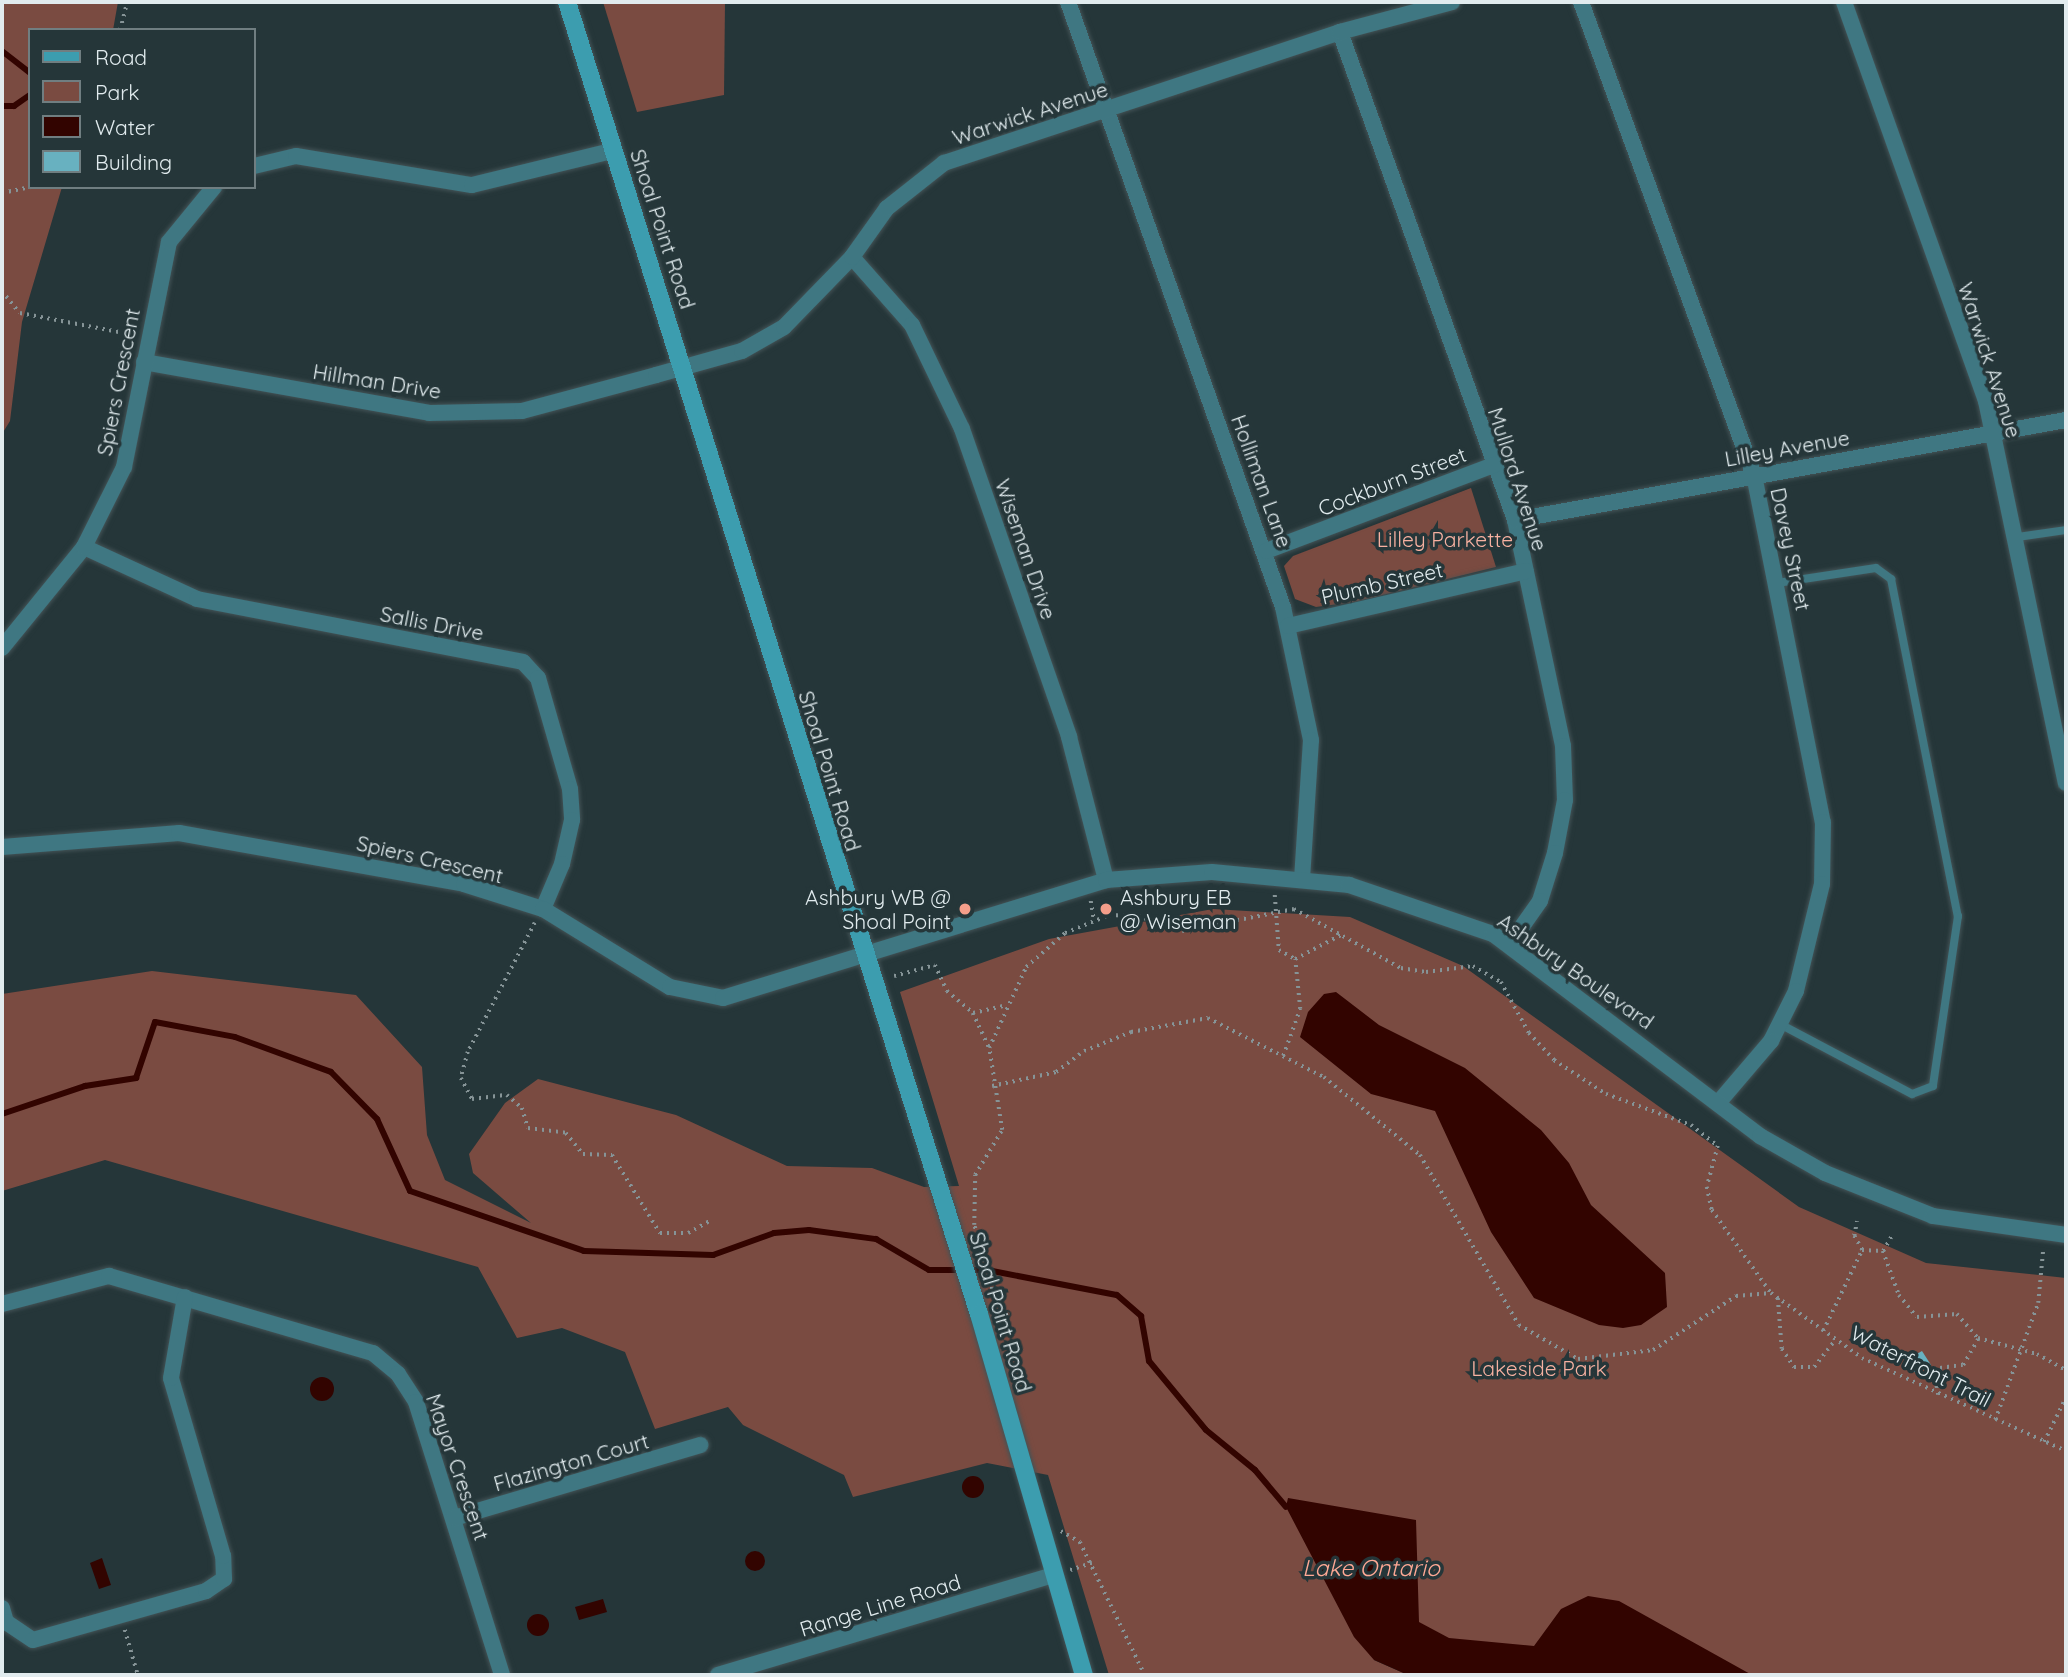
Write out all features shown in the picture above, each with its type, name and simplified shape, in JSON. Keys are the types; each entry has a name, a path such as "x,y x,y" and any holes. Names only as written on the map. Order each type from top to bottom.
{"street":[{"name":"Shoal Point Road","path":"567,2 683,367 863,957 979,1314 1084,1675"},
{"name":"Holliman Lane","path":"1068,2 1266,551 1288,626 1311,740 1302,879"},
{"name":"Warwick Avenue","path":"683,367 742,351 784,327 852,257 887,208 944,163 1340,32 1452,2"},
{"name":"Davey Street","path":"1581,2 1754,475 1823,822 1813,940 1780,1024 1718,1103"},
{"name":"Warwick Avenue","path":"1844,2 1993,434 2018,537 2066,783"},
{"name":"Mullord Avenue","path":"1340,32 1493,465 1515,520 1563,746 1565,800 1539,901 1510,945"},
{"path":"256,166 296,156 472,185 612,150"},
{"name":"Spiers Crescent","path":"2,648 84,547 124,467 169,242 212,189"},
{"name":"Wiseman Drive","path":"852,257 912,325 962,429 1069,737 1106,880"},
{"name":"Hillman Drive","path":"144,362 429,413 522,411 683,367"},
{"name":"Lilley Avenue","path":"1515,520 2066,420"},
{"name":"Cockburn Street","path":"1266,551 1493,465"},
{"name":"Sallis Drive","path":"84,547 197,599 523,662 538,678 570,789 565,853 543,909"},
{"name":"Plumb Street","path":"1288,626 1526,571"},
{"name":"Spiers Crescent","path":"2,848 179,833 464,884 543,909 696,996 754,992 863,957"},
{"name":"Ashbury Boulevard","path":"863,957 1106,880 1212,872 1302,879 1417,904 1510,945 1760,1136 1867,1191 1933,1216 2066,1235"},
{"name":"Mayor Crescent","path":"2,1304 109,1276 373,1353 390,1367 416,1402 502,1675"},
{"path":"2,1608 6,1622 33,1640 121,1618 224,1579 223,1556 171,1378 185,1297"},
{"name":"Flazington Court","path":"454,1517 699,1445"},
{"name":"Range Line Road","path":"718,1675 1054,1575"}],"lane":[{"path":"2018,537 2066,530"},
{"path":"1777,583 1876,568 1891,579 1958,916 1933,1086 1912,1094 1780,1024"}],"path":[{"path":"120,28 127,2"},
{"path":"2,193 28,187"},
{"path":"2,290 20,313 124,332"},
{"path":"543,909 468,1052 461,1078 472,1099 508,1095 523,1108 528,1128 566,1133 583,1154 612,1155 660,1233 688,1233 710,1221"},
{"path":"1273,911 1279,950 1294,959"},
{"path":"989,1048 1004,1006 1037,953 1094,919 1129,915 1200,931 1273,911 1302,911 1341,935"},
{"path":"1294,959 1341,935"},
{"name":"Waterfront Trail","path":"1341,935 1415,972 1473,966 1511,993 1537,1044 1579,1079 1691,1125 1718,1146 1707,1187 1712,1210 1771,1293 1835,1340 1938,1395 2066,1451"},
{"path":"1283,1056 1300,1009 1294,959"},
{"path":"894,976 935,965 947,991 973,1013 989,1048 992,1086 1002,1130 975,1175 979,1193 974,1225 996,1301"},
{"path":"973,1013 1004,1006"},
{"path":"992,1086 1048,1075 1099,1045 1195,1018 1208,1018 1324,1077 1420,1155 1519,1325 1578,1359 1653,1350 1737,1296 1771,1293"},
{"path":"1857,1221 1854,1236 1862,1250"},
{"path":"1995,1420 2038,1303 2043,1233"},
{"path":"1883,1251 1893,1234"},
{"path":"1862,1250 1883,1251"},
{"path":"1823,1331 1862,1250"},
{"path":"1883,1251 1899,1295 1917,1317 1957,1314 1978,1338 2021,1348 2066,1370"},
{"path":"1778,1298 1782,1349 1794,1367 1814,1367 1835,1340"},
{"path":"1938,1395 1933,1369 1962,1365 1978,1338"},
{"path":"2044,1441 2066,1397"},
{"path":"1091,1563 1145,1675"},
{"path":"121,1618 138,1675"}],"green space":[{"path":"2,2 118,2 113,28 28,28 28,189 61,189 22,322 10,421 2,434"},
{"path":"603,2 725,2 724,95 637,112"},
{"name":"Lilley Parkette","path":"1471,488 1496,567 1354,602 1316,607 1295,599 1284,566 1293,556"},
{"name":"Lakeside Park","path":"1213,909 1350,917 1463,966 1799,1207 1926,1263 2066,1278 2066,1675 1616,1675 1374,1660 1408,1675 1109,1675 1048,1475 987,1463 853,1497 844,1475 743,1425 728,1407 655,1429 625,1352 562,1328 517,1338 478,1267 105,1160 2,1191 2,994 152,971 356,995 422,1067 427,1135 445,1180 531,1223 473,1173 469,1154 505,1103 538,1079 676,1115 787,1166 872,1168 924,1187 959,1186 900,992 1049,939"}],"water":[{"path":"1336,992 1379,1025 1465,1068 1541,1130 1569,1163 1591,1205 1665,1273 1667,1307 1641,1325 1623,1328 1599,1325 1534,1298 1491,1232 1435,1111 1371,1094 1300,1037 1308,1012 1324,994"},
{"path":"322,1377 331,1380 334,1389 331,1398 322,1401 313,1398 310,1389 313,1380"},
{"path":"973,1476 981,1479 984,1487 981,1495 973,1498 965,1495 962,1487 965,1479"},
{"name":"Lake Ontario","path":"1288,1498 1416,1520 1419,1622 1449,1638 1534,1646 1561,1609 1588,1596 1619,1601 1752,1675 1408,1675 1374,1660 1354,1637 1286,1507"},
{"path":"755,1551 762,1554 765,1561 762,1568 755,1571 748,1568 745,1561 748,1554"},
{"path":"102,1558 111,1585 99,1589 90,1563"},
{"path":"603,1599 607,1612 579,1620 575,1607"},
{"path":"538,1614 546,1617 549,1625 546,1633 538,1636 530,1633 527,1625 530,1617"}],"building":[{"path":"1922,1351 1931,1365 1916,1374 1906,1360"}],"waterway":[{"path":"2,51 28,71"},
{"path":"2,106 14,106 28,96"},
{"path":"2,1114 85,1086 136,1078 155,1022 235,1037 331,1072 377,1119 410,1191 584,1251 713,1255 774,1233 809,1230 876,1239 929,1270 987,1270 1117,1295 1141,1316 1149,1361 1206,1430 1255,1470 1286,1507"}],"place":[{"name":"Ashbury WB @ Shoal Point","path":"965,909"},
{"name":"Ashbury EB @ Wiseman","path":"1106,909"}]}
